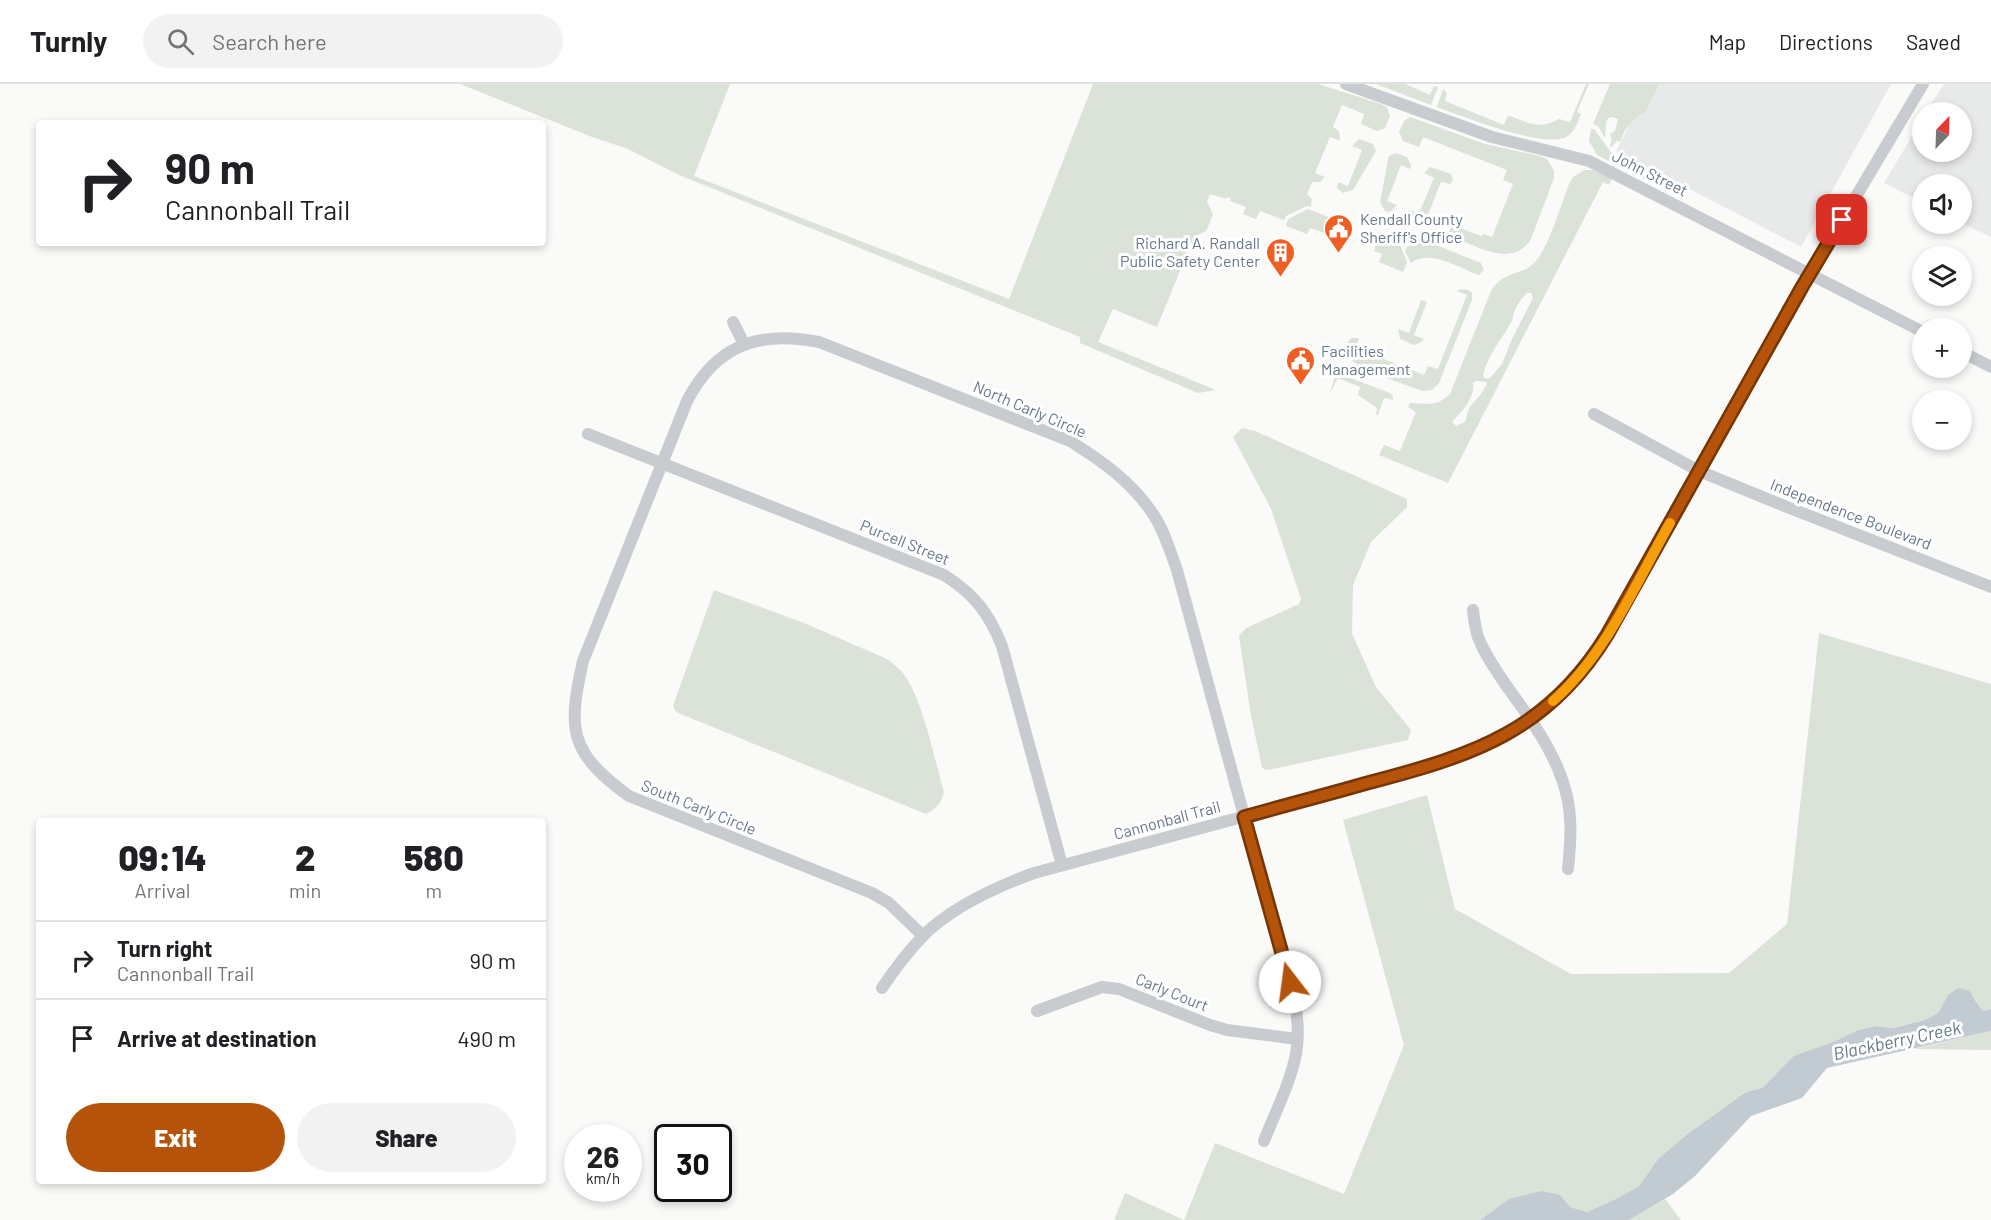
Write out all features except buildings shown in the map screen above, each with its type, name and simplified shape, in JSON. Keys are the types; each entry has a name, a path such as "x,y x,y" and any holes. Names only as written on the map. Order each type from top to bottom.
{"street":[{"name":"John Street","path":"1346,84 1492,137 1589,160 1912,326"},
{"name":"Cannonball Trail","path":"882,988 923,936 944,919 1002,885 1034,873 1436,765 1484,747 1530,719 1554,700 1569,686 1601,645 1810,273 1923,84"},
{"path":"733,322 744,344"},
{"name":"North Carly Circle","path":"662,463 694,388 705,373 722,358 744,344 780,337 819,342 1070,441 1096,456 1139,495 1154,515 1177,570 1295,1003 1298,1021 1296,1053 1292,1071 1264,1141"},
{"path":"1972,357 1991,367"},
{"name":"Independence Boulevard","path":"1594,414 1699,471 1797,512 1991,587"},
{"name":"Purcell Street","path":"588,434 944,575 972,596 989,618 1002,646 1062,866"},
{"name":"South Carly Circle","path":"662,463 583,661 574,711 575,730 586,758 596,770 629,796 872,893 889,903 923,936"},
{"path":"1473,610 1477,635 1487,656 1530,719 1556,764 1566,790 1571,834 1568,868"},
{"name":"Carly Court","path":"1037,1011 1102,987 1119,989 1210,1025 1235,1031 1297,1039"}],"shaded area":[{"path":"460,84 730,84 694,176 1009,299 1093,84 1318,84 1381,104 1387,107 1390,116 1385,128 1377,131 1361,124 1364,114 1342,105 1333,127 1339,131 1340,141 1330,137 1315,173 1325,177 1320,182 1312,182 1307,194 1312,199 1311,207 1307,206 1286,216 1284,220 1260,211 1256,219 1243,214 1246,207 1230,201 1231,198 1226,199 1210,194 1207,201 1213,215 1206,231 1194,237 1157,327 1113,309 1098,342 1216,390 1198,393 1080,343 1080,337 679,175 628,149"},
{"path":"1376,84 1405,84 1430,95 1434,86 1438,87 1431,105"},
{"path":"1586,84 1589,84 1577,112 1581,114 1572,133 1555,140 1540,139 1503,130 1437,107 1443,89 1447,93 1445,101 1504,125 1507,117 1510,116 1540,125 1559,119 1570,122"},
{"path":"1610,84 1659,84 1645,112 1630,124 1621,141 1617,141 1611,147 1610,134 1615,131 1618,119 1608,118 1605,138 1598,126 1593,124"},
{"path":"1651,84 1891,84 1801,247 1616,151"},
{"path":"1944,84 1991,84 1991,237 1972,228 1972,174 1912,174 1912,197 1884,183 1912,136 1912,162 1972,162 1972,102 1932,102"},
{"path":"1410,117 1485,144 1547,159 1554,171 1554,178 1531,239 1523,248 1514,253 1504,254 1483,249 1452,236 1449,232 1452,225 1481,236 1484,234 1492,237 1513,184 1503,180 1507,170 1423,137 1419,147 1403,141 1399,132 1404,121"},
{"path":"1591,129 1594,129 1613,155 1680,188 1667,190 1597,155 1589,141"},
{"path":"1359,139 1373,144 1376,151 1353,190 1343,193 1337,188 1338,182 1348,186 1362,150 1352,146"},
{"path":"1396,153 1407,157 1411,165 1410,169 1401,165 1387,201 1397,205 1390,212 1385,211 1380,202 1389,156"},
{"path":"1430,167 1451,174 1453,180 1450,184 1441,182 1427,217 1434,220 1435,224 1428,227 1411,219 1409,210 1419,213 1434,178 1424,173"},
{"path":"1585,170 1593,170 1612,179 1609,185 1603,182 1448,483 1379,455 1384,445 1400,451 1416,412 1408,407 1410,403 1435,403 1450,394 1491,291 1501,280 1522,271 1539,258 1573,177","holes":["1527,293 1531,293 1533,298 1502,364 1490,378 1486,379 1483,376 1491,354 1511,322 1518,304","1487,382 1486,386 1469,409 1465,422 1456,426 1452,422 1467,404 1472,394 1473,383"]},
{"path":"1308,209 1341,222 1346,232 1343,239 1310,228 1307,234 1286,226 1288,219"},
{"path":"1368,233 1400,245 1407,262 1403,272 1379,262 1382,254 1374,251 1376,244 1362,238"},
{"path":"1421,239 1481,263 1484,270 1479,275 1435,258 1418,259 1411,263 1405,251 1407,247"},
{"path":"1469,290 1472,293 1472,300 1439,383 1432,390 1422,391 1386,378 1359,366 1350,357 1349,340 1359,338 1356,348 1424,375 1428,366 1438,369 1467,295 1457,291"},
{"path":"1421,300 1427,302 1414,335 1424,339 1414,345 1400,339 1398,329 1409,333"},
{"path":"1339,375 1390,393 1393,400 1384,398 1378,415 1376,415 1377,408 1358,395 1360,387 1338,378 1330,393 1334,379"},
{"path":"1242,428 1255,431 1407,499 1407,507 1371,542 1353,585 1352,634 1376,687 1411,730 1408,740 1273,769 1265,770 1262,767 1251,716 1239,636 1246,628 1299,604 1301,599 1271,509 1233,437"},
{"path":"714,590 804,623 887,659 898,668 913,690 928,734 944,792 938,806 926,814 676,712 673,706"},
{"path":"1819,633 1991,684 1991,1009 1983,1011 1970,991 1948,995 1938,1013 1925,1020 1892,1028 1875,1026 1858,1030 1776,1074 1762,1088 1746,1092 1686,1135 1658,1159 1639,1186 1587,1212 1570,1207 1509,1199 1480,1220 1184,1220 1215,1143 1344,1194 1404,1045 1343,820 1427,795 1455,909 1571,974 1729,973 1787,924"},
{"path":"1991,1031 1991,1050 1914,1049 1988,1032"},
{"path":"1125,1193 1184,1220 1114,1220"},
{"path":"1665,1199 1681,1220 1629,1220"}],"water":[{"name":"Blackberry Creek","path":"1958,988 1970,991 1983,1011 1991,1009 1991,1031 1827,1068 1802,1098 1751,1116 1695,1176 1673,1194 1629,1220 1480,1220 1509,1199 1541,1191 1560,1195 1570,1207 1587,1212 1620,1197 1639,1186 1658,1159 1686,1135 1746,1092 1762,1088 1794,1056 1836,1041 1858,1030 1875,1026 1893,1028 1925,1020 1938,1013 1948,995"}],"slow traffic":[{"path":"1553,701 1586,667 1601,645 1670,523"}],"place":[{"name":"Kendall County Sheriff's Office","path":"1339,254"},
{"name":"Richard A. Randall Public Safety Center","path":"1281,278"},
{"name":"Facilities Management","path":"1300,386"}],"route":[{"path":"1290,982 1244,817 1436,765 1484,747 1516,729 1561,694 1586,667 1607,635 1842,220"}]}
